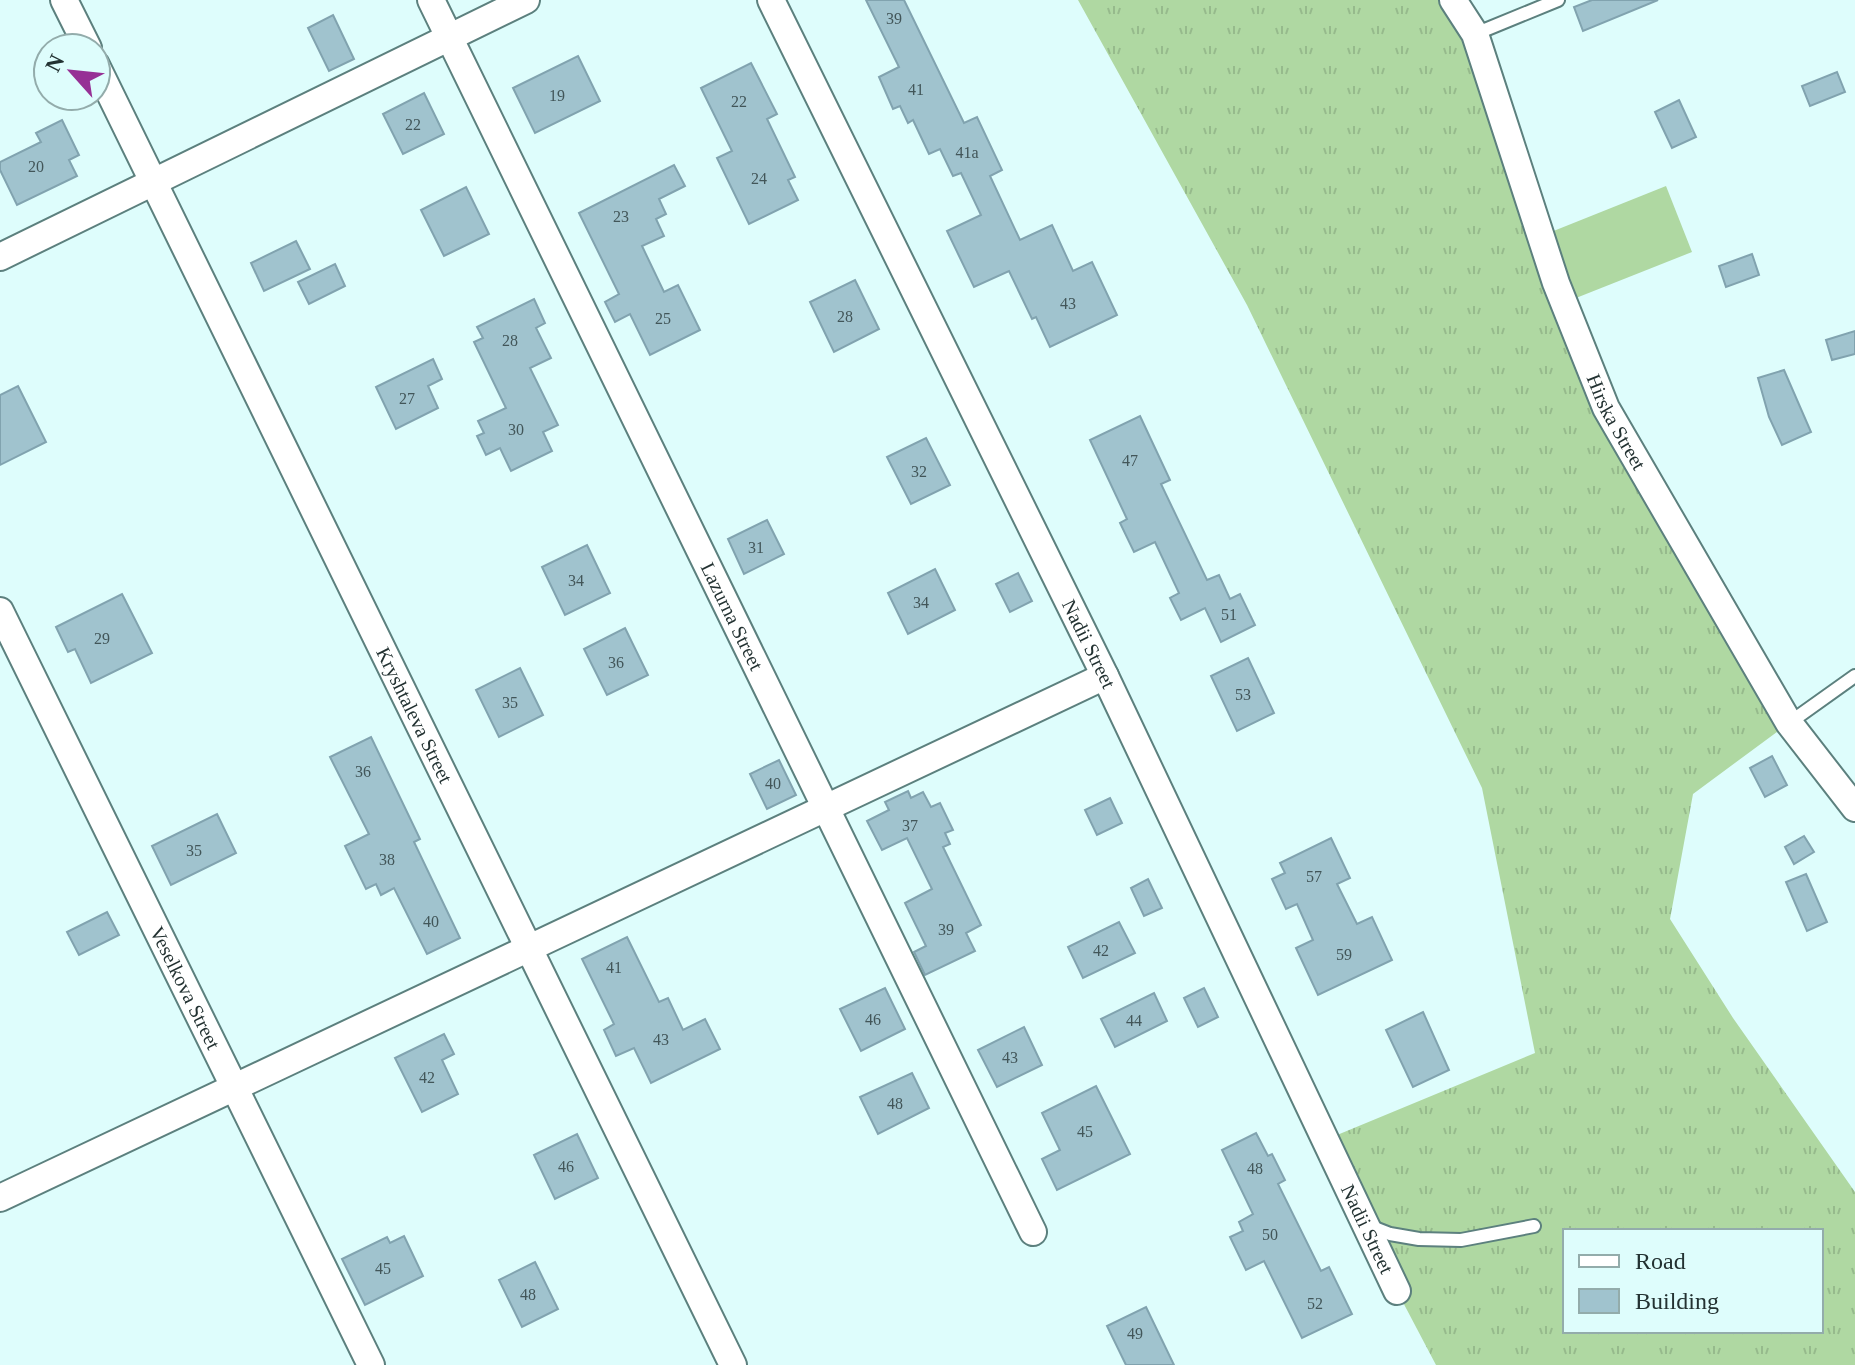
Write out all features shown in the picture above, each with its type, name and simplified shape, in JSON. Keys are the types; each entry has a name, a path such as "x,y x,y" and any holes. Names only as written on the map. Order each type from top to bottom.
{"street":[{"path":"64,0 80,32"},
{"name":"Lazurna Street","path":"431,0 1033,1232"},
{"path":"0,257 526,0"},
{"name":"Nadii Street","path":"771,0 1105,676 1397,1291"},
{"name":"Hirska Street","path":"1453,0 1475,34 1556,283 1606,408 1789,723 1855,808"},
{"name":"Kryshtaleva Street","path":"112,98 733,1365"},
{"name":"Veselkova Street","path":"0,611 371,1365"},
{"path":"0,1198 1105,676"}],"lane":[{"path":"1475,34 1558,0"},
{"path":"1789,723 1855,676"},
{"path":"1364,1223 1390,1234 1419,1239 1461,1240 1534,1226"}],"green space":[{"path":"1078,0 1453,0 1606,408 1789,723 1693,794 1670,919 1733,1018 1855,1192 1855,1365 1436,1365 1325,1140 1535,1053 1482,788 1247,305"},
{"path":"1666,186 1692,252 1576,298 1551,232"}],"building":[{"path":"866,0 904,0 964,123 977,117 1002,170 990,176 1020,240 1052,225 1073,271 1092,262 1117,315 1050,347 1036,317 1032,319 1009,271 974,287 947,231 981,215 961,173 953,176 940,149 929,154 913,120 908,123 900,106 893,109 879,77 899,67"},
{"path":"1592,0 1658,0 1583,31 1574,7"},
{"path":"333,15 354,59 329,71 308,28"},
{"path":"578,56 600,101 535,133 513,88"},
{"path":"751,63 777,114 767,119 795,177 788,180 798,200 749,224 717,158 732,151 701,88"},
{"path":"1837,72 1845,92 1810,106 1802,86"},
{"path":"424,93 444,134 403,154 383,114"},
{"path":"1679,100 1696,137 1672,148 1655,112"},
{"path":"62,120 79,155 69,160 77,176 17,205 0,170 0,162 41,142 36,133"},
{"path":"674,165 685,186 659,199 666,214 656,219 664,236 642,246 664,292 678,285 700,330 650,355 630,314 615,322 605,302 619,294 579,213"},
{"path":"466,187 489,234 444,256 421,210"},
{"path":"296,241 310,269 264,291 251,263"},
{"path":"1752,254 1759,275 1726,287 1719,266"},
{"path":"335,264 345,286 309,304 298,282"},
{"path":"855,280 879,329 834,352 810,302"},
{"path":"534,299 545,323 536,328 551,358 530,368 558,425 543,432 552,451 511,471 500,448 486,455 477,436 484,433 478,421 506,408 474,342 483,338 477,327"},
{"path":"1855,331 1855,354 1832,360 1826,340"},
{"path":"433,359 442,379 428,386 438,408 396,429 376,387"},
{"path":"1784,370 1811,432 1782,445 1769,417 1758,378"},
{"path":"18,386 46,442 0,465 0,395"},
{"path":"1140,416 1170,480 1161,484 1207,580 1219,575 1230,599 1240,594 1255,625 1221,642 1205,608 1181,620 1170,598 1179,593 1155,542 1134,552 1120,523 1127,519 1090,440"},
{"path":"926,438 950,485 911,504 887,457"},
{"path":"767,520 784,554 744,574 728,539"},
{"path":"587,545 610,593 565,615 542,567"},
{"path":"935,569 955,610 908,634 888,593"},
{"path":"1018,573 1032,601 1010,612 996,584"},
{"path":"122,594 152,653 91,683 75,649 68,652 56,627"},
{"path":"625,628 648,675 607,695 584,649"},
{"path":"1248,658 1274,713 1237,731 1211,676"},
{"path":"520,668 543,715 499,737 476,690"},
{"path":"371,737 420,839 414,842 460,938 427,954 394,888 381,895 376,884 366,889 345,846 369,834 330,757"},
{"path":"1772,756 1787,785 1765,797 1750,768"},
{"path":"779,760 796,795 767,809 750,774"},
{"path":"908,791 911,798 923,792 931,807 940,803 953,830 945,833 950,844 943,847 981,925 966,933 975,951 925,975 914,952 926,946 905,903 932,889 907,838 882,850 867,821 889,810 885,802"},
{"path":"1110,798 1122,823 1097,835 1085,810"},
{"path":"217,814 236,853 171,885 152,846"},
{"path":"1804,836 1814,852 1794,864 1785,847"},
{"path":"1331,838 1350,878 1337,884 1357,924 1372,917 1392,960 1318,995 1296,948 1313,940 1297,904 1286,909 1272,879 1285,873 1280,863"},
{"path":"1806,874 1827,922 1807,931 1786,882"},
{"path":"1148,879 1162,908 1144,916 1131,888"},
{"path":"107,912 119,935 79,955 67,932"},
{"path":"1119,922 1135,953 1083,978 1068,947"},
{"path":"627,937 659,1002 668,998 683,1030 705,1019 720,1049 651,1083 634,1048 616,1056 604,1030 614,1024 582,959"},
{"path":"885,988 905,1029 861,1051 840,1009"},
{"path":"1204,988 1218,1017 1198,1027 1184,998"},
{"path":"1154,993 1167,1021 1115,1047 1101,1019"},
{"path":"1423,1012 1449,1070 1413,1087 1386,1030"},
{"path":"1024,1027 1042,1065 997,1087 978,1050"},
{"path":"444,1034 454,1054 442,1060 458,1094 422,1112 395,1058"},
{"path":"912,1073 929,1108 878,1134 860,1097"},
{"path":"1096,1086 1130,1154 1057,1190 1042,1159 1060,1150 1042,1113"},
{"path":"1256,1133 1268,1156 1272,1154 1285,1180 1278,1184 1321,1271 1329,1267 1352,1314 1302,1338 1264,1261 1246,1270 1230,1237 1243,1231 1239,1222 1253,1214 1222,1150"},
{"path":"577,1134 598,1178 555,1199 534,1155"},
{"path":"404,1236 423,1276 365,1305 342,1259 387,1237 390,1243"},
{"path":"535,1262 558,1309 522,1327 499,1280"},
{"path":"1146,1307 1174,1365 1126,1365 1107,1326"}]}
